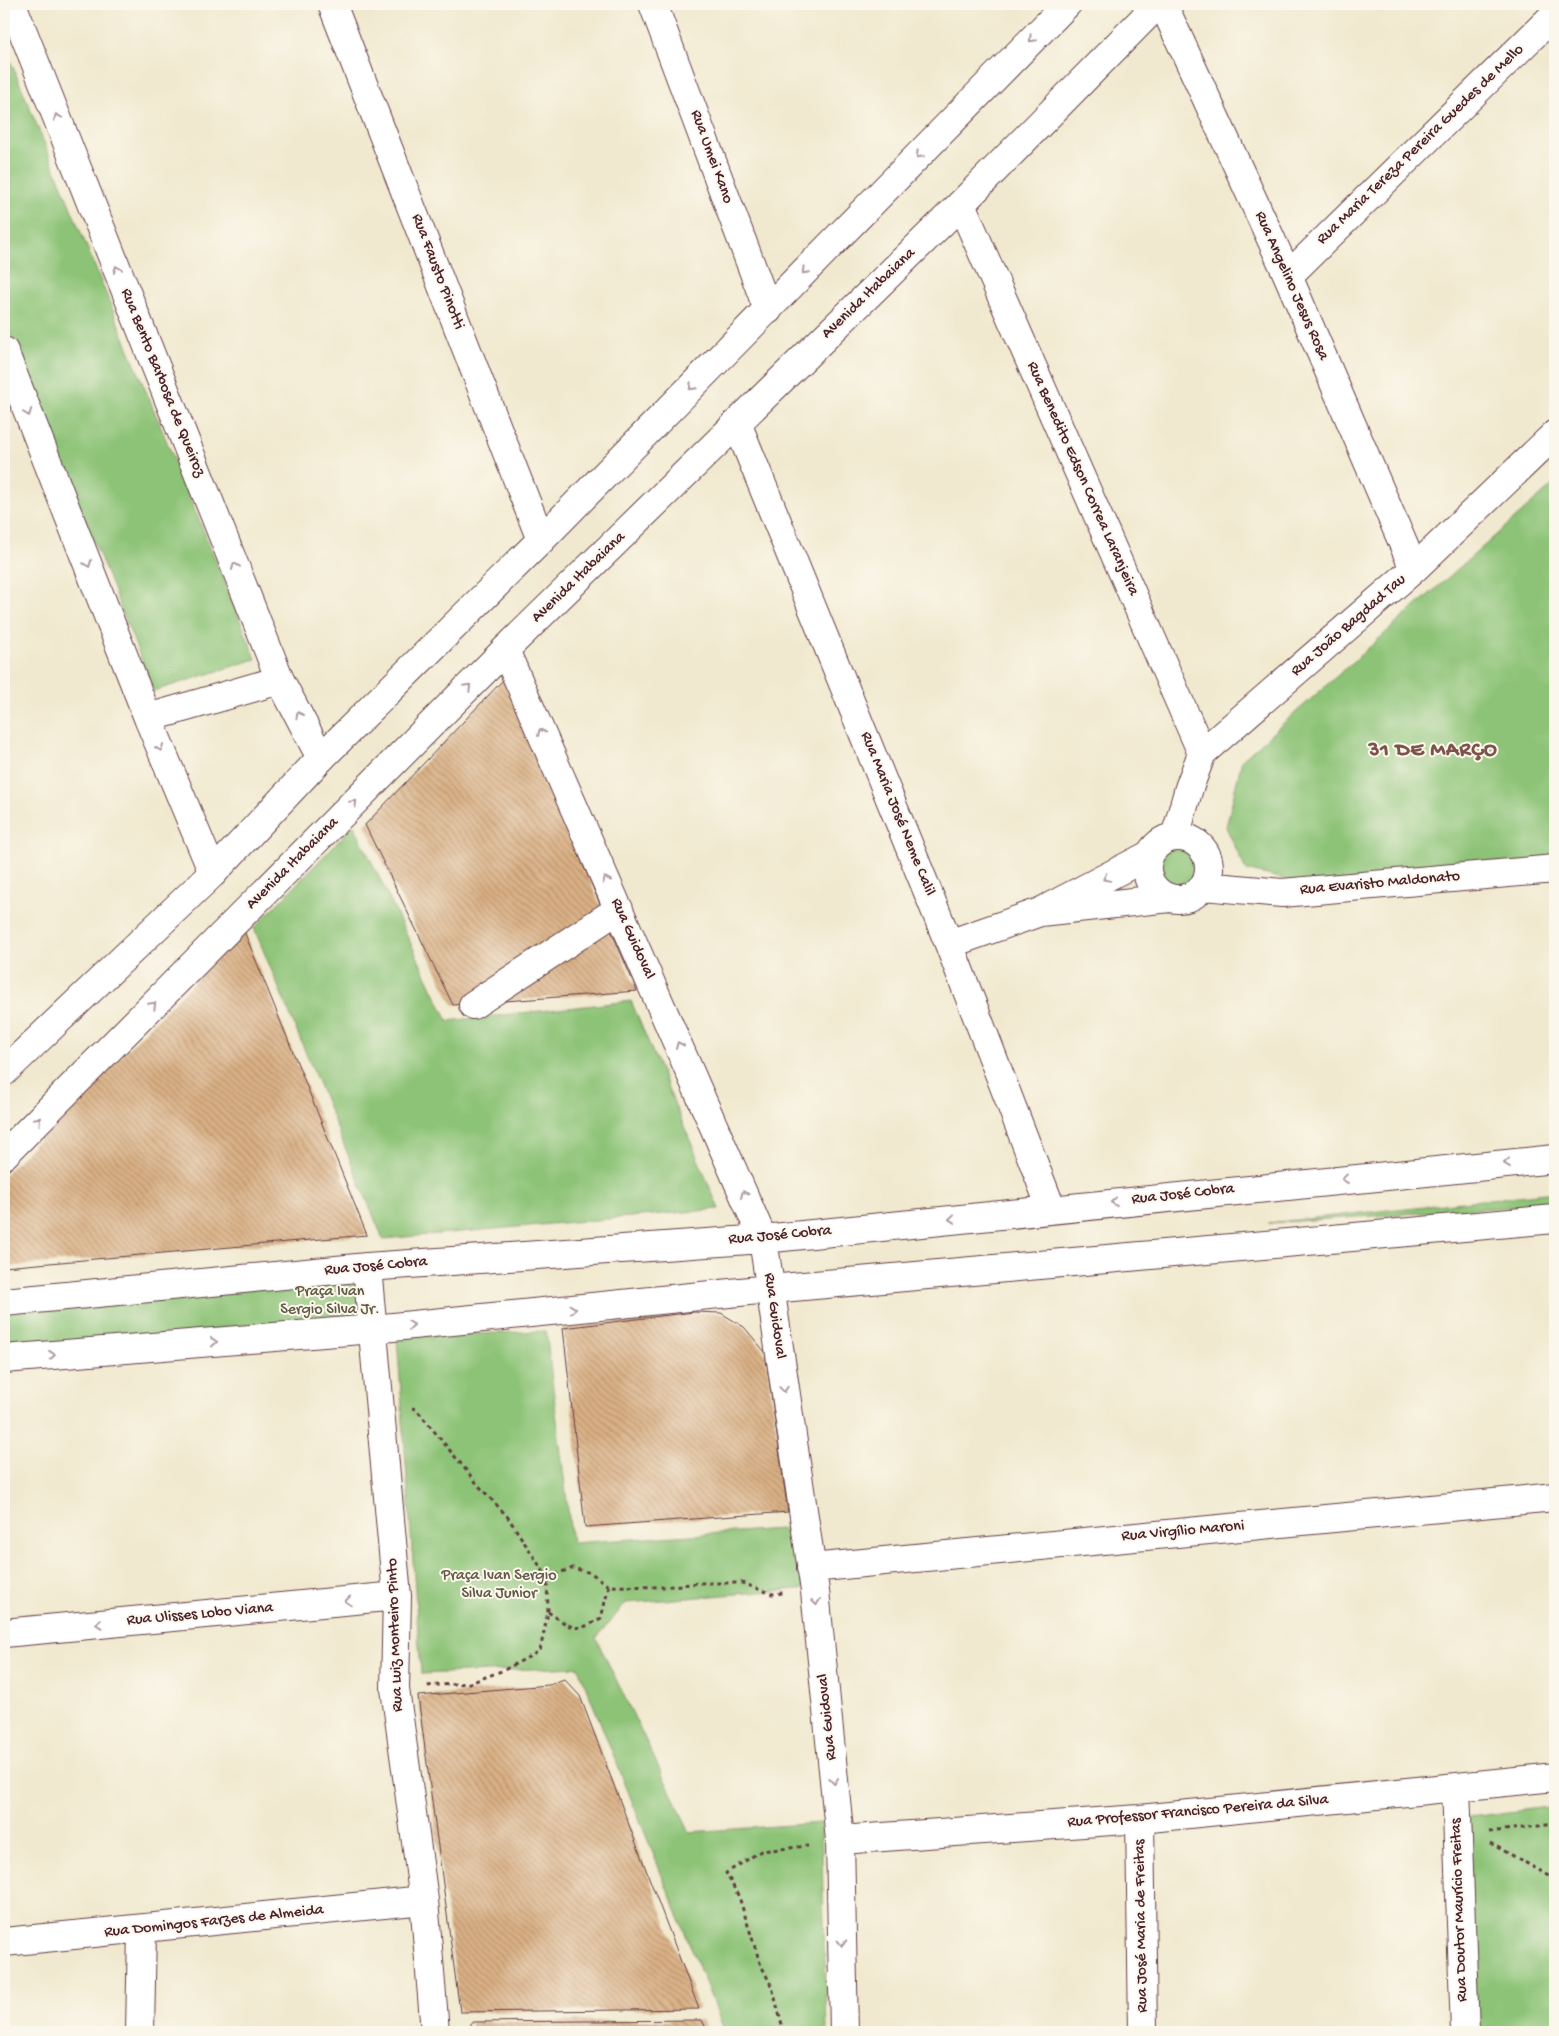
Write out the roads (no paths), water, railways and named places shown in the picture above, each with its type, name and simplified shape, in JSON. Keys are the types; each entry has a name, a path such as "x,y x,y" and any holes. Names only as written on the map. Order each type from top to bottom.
{"street":[{"name":"Rua Bento Barbosa de Queiroz","path":"12,4 280,680 321,758"},
{"name":"Rua Fausto Pinotti","path":"332,4 541,540"},
{"path":"4,1072 213,874 321,758 541,540 1066,4"},
{"name":"Avenida Itabaiana","path":"4,1155 505,650 961,204 1158,4"},
{"name":"Rua Angelino Jesus Rosa","path":"1163,4 1288,276 1414,569"},
{"name":"Rua Umei Kano","path":"656,5 768,310"},
{"name":"Rua Maria Tereza Pereira Guedes de Mello","path":"1288,276 1555,14"},
{"name":"Rua Benedito Edson Correa Laranjeira","path":"961,204 1202,753"},
{"path":"4,351 148,718 213,874"},
{"name":"Rua Maria José Neme Calil","path":"737,423 949,944 1052,1208"},
{"name":"Rua João Bagdad Tau","path":"1174,837 1202,753 1414,569 1555,434"},
{"name":"Rua Guidoval","path":"505,650 763,1239 813,1580 840,1840 844,2032"},
{"path":"148,718 280,680"},
{"path":"949,944 1040,912 1149,855 1164,840 1174,837 1189,839 1202,848 1207,856 1209,866 1204,886 1197,893 1188,897 1040,912"},
{"path":"1149,855 1147,865 1148,876 1152,886 1170,898"},
{"name":"Rua Evaristo Maldonato","path":"1204,886 1282,893 1555,869"},
{"path":"473,1005 619,909"},
{"name":"Rua José Cobra","path":"4,1302 367,1267 763,1239 1555,1158"},
{"path":"4,1359 373,1329 770,1289 1555,1218"},
{"name":"Rua Luiz Monteiro Pinto","path":"367,1267 397,1596 394,1689 424,1900 435,2032"},
{"name":"Rua Virgílio Maroni","path":"813,1580 1555,1497"},
{"name":"Rua Ulisses Lobo Viana","path":"4,1633 397,1596"},
{"name":"Rua Professor Francisco Pereira da Silva","path":"840,1840 1456,1795 1555,1777"},
{"name":"Rua Doutor Maurício Freitas","path":"1456,1795 1465,2032"},
{"name":"Rua José Maria de Freitas","path":"1140,1819 1143,2032"},
{"name":"Rua Domingos Farzes de Almeida","path":"4,1942 142,1930 424,1900"},
{"path":"140,2032 142,1930"}],"district":[{"name":"31 DE MARÇO","path":"1433,751"}],"park label":[{"name":"Praça Ivan Sergio Silva Jr.","path":"330,1301"},
{"name":"Praça Ivan Sergio Silva Junior","path":"499,1585"}]}
